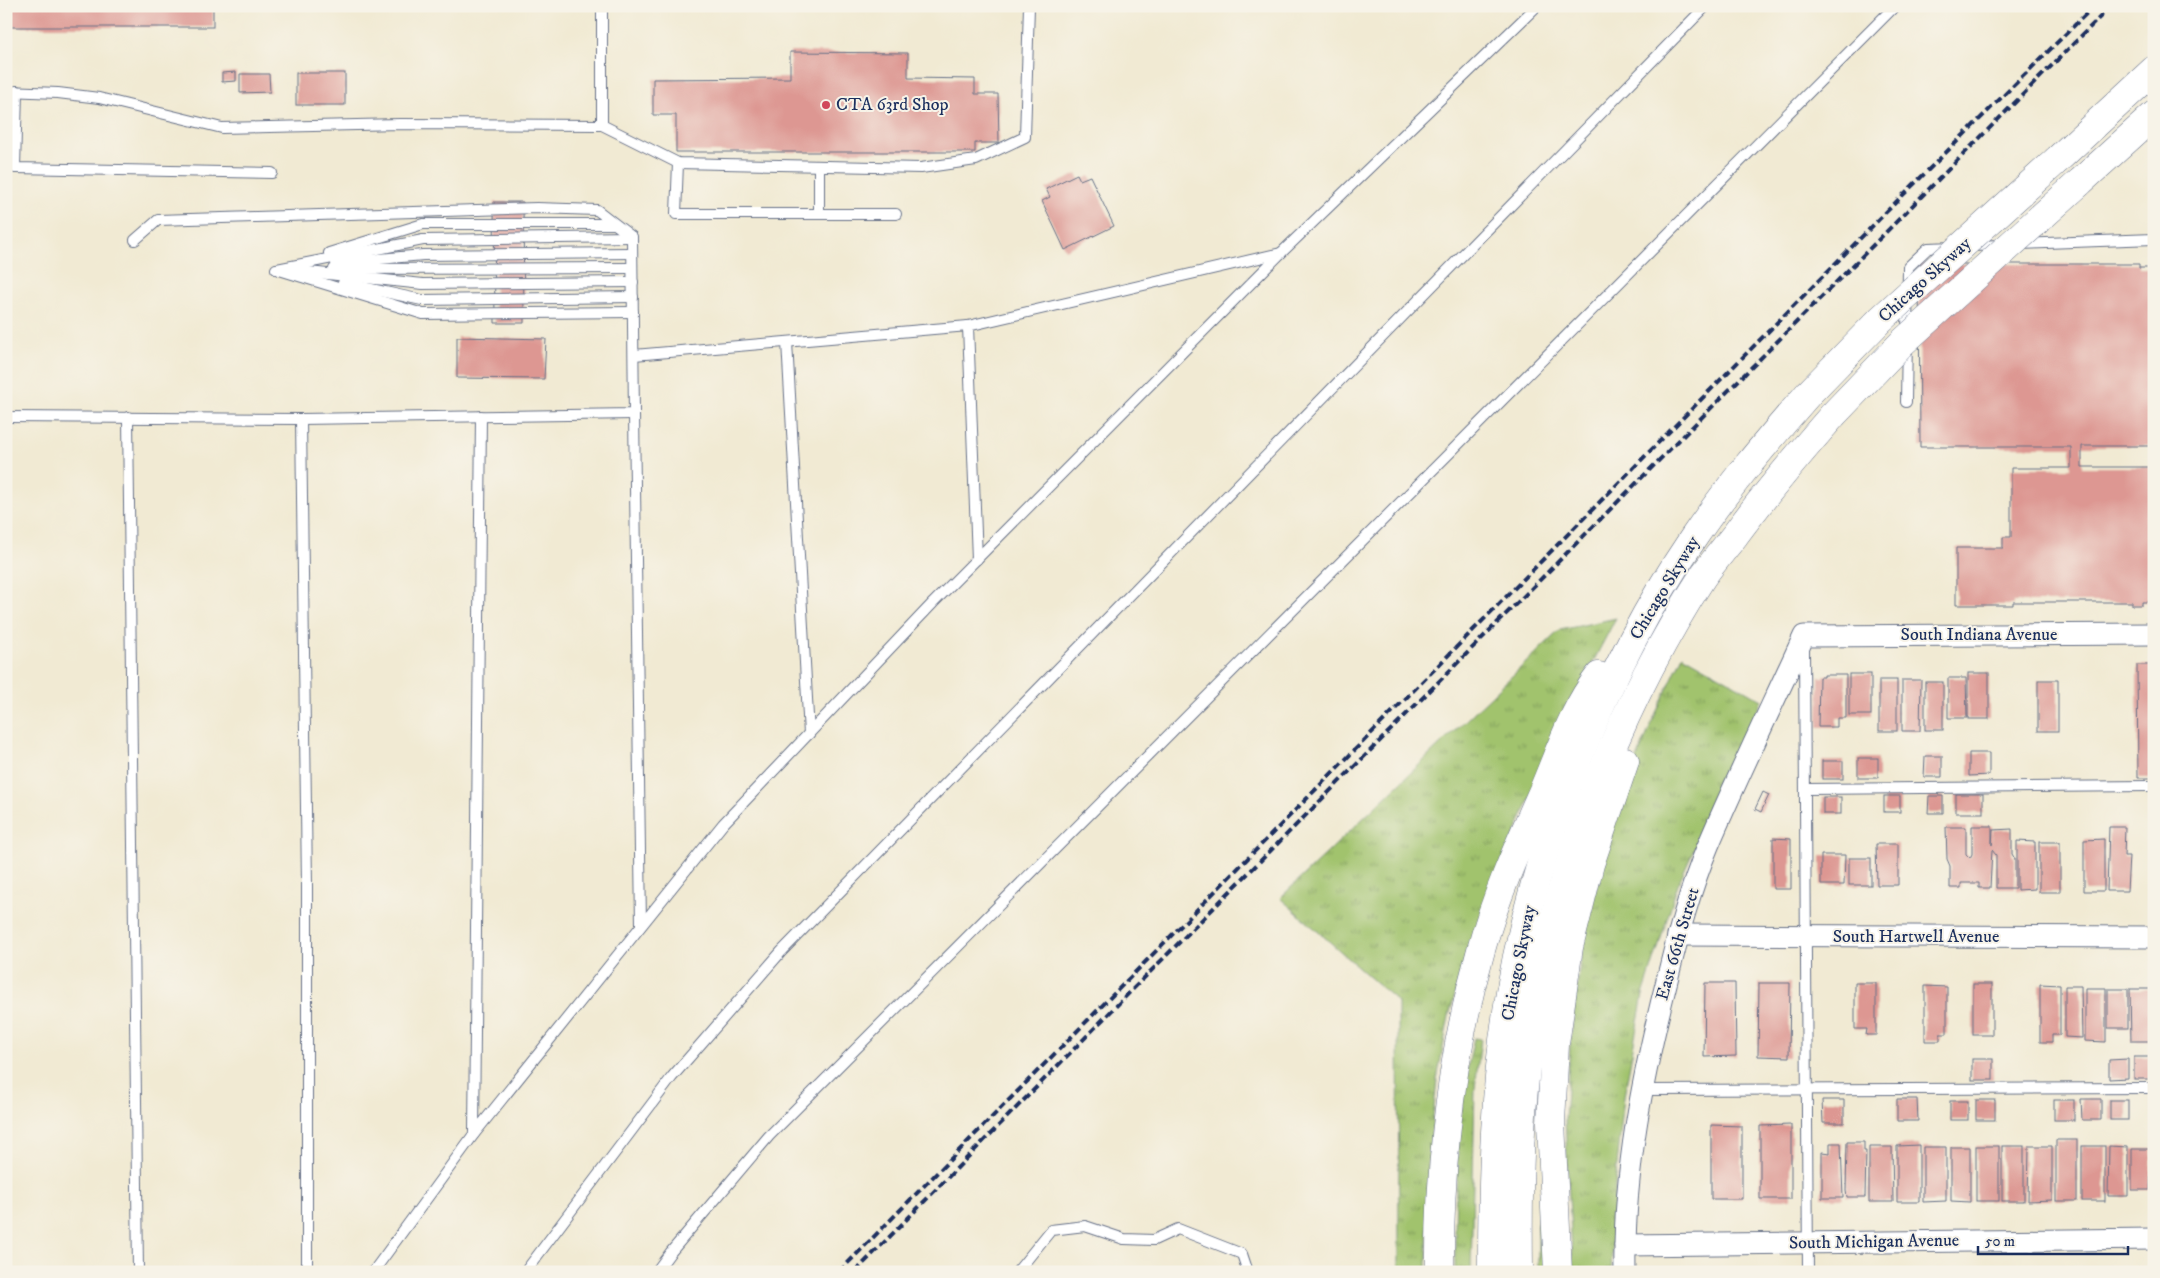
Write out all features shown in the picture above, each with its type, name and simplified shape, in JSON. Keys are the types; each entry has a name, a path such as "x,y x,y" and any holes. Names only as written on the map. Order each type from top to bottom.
{"highway":[{"name":"Chicago Skyway","path":"1492,1272 1492,1210 1498,1091 1510,994 1528,910 1556,818 1582,750 1647,613 1692,540 1742,470 1809,393 1881,319 2154,70"},
{"name":"Chicago Skyway","path":"1519,1272 1521,1134 1532,1020 1547,942 1574,844 1604,767 1642,681 1704,575 1772,486 1833,414 1903,342 2154,115"},
{"path":"1440,1272 1441,1190 1448,1107 1463,1025 1481,949 1504,881 1578,712 1593,683 1647,613"},
{"path":"1558,1272 1551,1122 1555,1044 1569,947 1590,864 1629,749 1642,681"}],"street":[{"name":"South Indiana Avenue","path":"1804,636 2154,634"},
{"name":"East 66th Street","path":"1625,1272 1625,1245 1632,1158 1642,1090 1649,1051 1678,936 1707,848 1804,636"},
{"name":"South Hartwell Avenue","path":"1678,936 2154,938"},
{"name":"South Michigan Avenue","path":"1625,1245 2154,1239"}],"lane":[{"path":"602,6 602,125"},
{"path":"272,173 11,168 12,91 58,93 99,98 222,128 400,124 602,125 678,163 921,168 976,160 1025,138 1029,6"},
{"path":"373,1272 474,1134 722,824 977,559 1282,252 1537,6"},
{"path":"525,1272 672,1078 781,952 1706,6"},
{"path":"656,1272 769,1136 1894,6"},
{"path":"678,163 676,214 896,214"},
{"path":"819,166 819,214"},
{"path":"135,240 158,220 537,208 597,210 632,238"},
{"path":"276,269 423,224 614,224"},
{"path":"632,238 641,925"},
{"path":"276,269 423,240 632,238"},
{"path":"1906,402 1908,268 1928,248 2154,239"},
{"path":"634,355 968,326 1282,252"},
{"path":"276,269 423,254 632,253"},
{"path":"276,269 632,268"},
{"path":"276,269 423,284 633,282"},
{"path":"276,269 422,300 633,297"},
{"path":"276,269 423,314 633,312"},
{"path":"968,326 977,559"},
{"path":"787,342 809,734"},
{"path":"6,417 301,419 634,414"},
{"path":"474,1134 482,416"},
{"path":"128,417 138,1272"},
{"path":"301,419 307,886 307,1272"},
{"path":"1804,636 1808,1272"},
{"path":"1805,789 2154,786"},
{"path":"1642,1090 2154,1088"},
{"path":"1017,1272 1051,1230 1085,1226 1124,1239 1154,1240 1178,1229 1242,1254 1248,1272"}],"green space":[{"path":"1616,618 1562,721 1468,948 1449,1016 1437,1079 1428,1166 1427,1272 1399,1272 1398,1002 1280,898 1560,630"},
{"path":"1683,655 1762,700 1678,884 1643,995 1624,1096 1615,1186 1611,1272 1573,1272 1565,1120 1570,1046 1580,962 1602,860 1625,788 1655,715"},
{"path":"1474,1038 1481,1039 1475,1088 1471,1272 1455,1272 1456,1183 1460,1125 1463,1096"},
{"path":"1538,1206 1544,1206 1547,1272 1538,1272"}],"building":[{"path":"6,6 213,6 213,27 6,27"},
{"name":"CTA 63rd Shop","path":"790,52 908,53 908,78 975,79 975,94 998,94 999,143 975,143 975,152 676,152 676,115 653,115 653,79 790,78"},
{"path":"236,72 236,81 222,82 222,73"},
{"path":"296,73 345,73 345,105 296,105"},
{"path":"240,74 269,74 270,92 240,93"},
{"path":"1077,174 1080,180 1090,176 1114,226 1065,250 1042,201 1050,197 1046,189"},
{"path":"494,202 523,202 524,323 495,323"},
{"path":"1919,264 2139,264 2139,268 2154,268 2154,446 2082,446 2082,467 2154,467 2154,602 2142,602 2142,605 2132,605 2132,602 2013,602 2013,605 1956,605 1956,548 2003,548 2003,537 2011,537 2011,468 2071,468 2071,447 1920,447"},
{"path":"457,337 546,339 544,379 457,378"},
{"path":"2137,665 2154,665 2154,778 2138,778"},
{"path":"1968,673 1989,673 1989,719 1968,719"},
{"path":"1849,674 1871,674 1871,715 1849,715"},
{"path":"1824,675 1846,675 1846,718 1837,718 1837,727 1818,727 1819,677 1824,677"},
{"path":"1948,678 1966,678 1967,718 1948,718"},
{"path":"1879,680 1897,680 1897,731 1879,731"},
{"path":"1902,680 1921,680 1920,731 1902,731"},
{"path":"2038,680 2058,680 2058,731 2038,731"},
{"path":"1925,682 1943,682 1943,730 1925,730"},
{"path":"1969,753 1989,753 1989,775 1969,776"},
{"path":"1925,756 1942,756 1942,777 1924,777"},
{"path":"1858,758 1878,758 1878,778 1858,778"},
{"path":"1822,761 1843,761 1843,779 1822,779"},
{"path":"1763,792 1769,795 1761,812 1755,809"},
{"path":"1956,794 1983,794 1983,813 1956,813"},
{"path":"1884,796 1900,796 1900,812 1884,812"},
{"path":"1929,796 1943,796 1943,813 1928,813"},
{"path":"1823,797 1841,797 1841,814 1823,814"},
{"path":"1972,826 1992,826 1992,845 1993,830 2012,829 2015,888 1996,888 1996,855 1992,850 1990,888 1979,888 1979,883 1961,883 1961,888 1950,888 1946,827 1966,827 1966,854 1970,858 1972,854"},
{"path":"2109,827 2125,827 2124,856 2129,856 2127,891 2107,891"},
{"path":"1773,838 1791,839 1791,889 1773,889"},
{"path":"2104,839 2104,891 2084,891 2084,840"},
{"path":"2017,841 2035,842 2035,889 2017,890"},
{"path":"2039,842 2060,842 2060,892 2039,892"},
{"path":"1876,844 1898,844 1898,885 1877,885"},
{"path":"1821,855 1845,855 1844,885 1821,885"},
{"path":"1849,858 1871,858 1871,885 1849,885"},
{"path":"1705,983 1735,983 1736,1056 1704,1057"},
{"path":"1759,983 1790,983 1789,1057 1758,1056"},
{"path":"1855,983 1876,983 1876,1035 1866,1035 1867,1029 1855,1029"},
{"path":"1973,984 1992,984 1992,1035 1973,1035"},
{"path":"2040,984 2060,985 2060,1035 2052,1035 2052,1042 2040,1042"},
{"path":"1925,986 1947,987 1947,1034 1940,1034 1940,1041 1925,1041"},
{"path":"2065,986 2081,986 2082,1038 2065,1037"},
{"path":"2085,988 2106,988 2106,1042 2085,1041"},
{"path":"2108,989 2128,989 2128,1028 2108,1028"},
{"path":"2130,989 2152,989 2152,1041 2131,1041"},
{"path":"2134,1057 2151,1057 2151,1079 2134,1079"},
{"path":"1972,1059 1993,1059 1993,1080 1972,1080"},
{"path":"2128,1059 2128,1078 2109,1079 2109,1060"},
{"path":"1897,1099 1917,1099 1918,1121 1897,1121"},
{"path":"2081,1099 2101,1099 2101,1120 2082,1120"},
{"path":"1822,1100 1844,1100 1844,1123 1823,1123"},
{"path":"1976,1100 1995,1100 1995,1120 1976,1120"},
{"path":"2054,1100 2074,1100 2074,1120 2054,1120"},
{"path":"2110,1100 2128,1100 2128,1120 2110,1120"},
{"path":"1950,1101 1968,1101 1968,1120 1950,1120"},
{"path":"1711,1125 1742,1126 1742,1199 1711,1199"},
{"path":"1791,1125 1791,1199 1760,1199 1760,1126"},
{"path":"2056,1140 2077,1140 2077,1201 2056,1201"},
{"path":"1847,1142 1864,1142 1864,1151 1866,1151 1865,1197 1847,1197"},
{"path":"1830,1143 1841,1143 1843,1198 1822,1198 1822,1152 1830,1153"},
{"path":"1919,1145 1919,1202 1897,1202 1897,1146"},
{"path":"1976,1146 1999,1146 1999,1201 1976,1201"},
{"path":"2002,1146 2024,1146 2024,1201 2002,1201"},
{"path":"2029,1146 2052,1146 2052,1200 2028,1201"},
{"path":"2082,1146 2105,1146 2105,1201 2082,1201"},
{"path":"2109,1146 2128,1147 2128,1196 2108,1196"},
{"path":"1869,1147 1892,1147 1893,1202 1869,1202"},
{"path":"1923,1147 1946,1147 1946,1201 1923,1202"},
{"path":"1951,1147 1970,1147 1970,1202 1951,1201"},
{"path":"2132,1149 2152,1149 2150,1190 2132,1190"}],"railway":[{"path":"839,1272 1905,193 2094,6"},
{"path":"855,1272 1127,995 2111,6"}],"place":[{"name":"CTA 63rd Shop","path":"826,105"}]}
